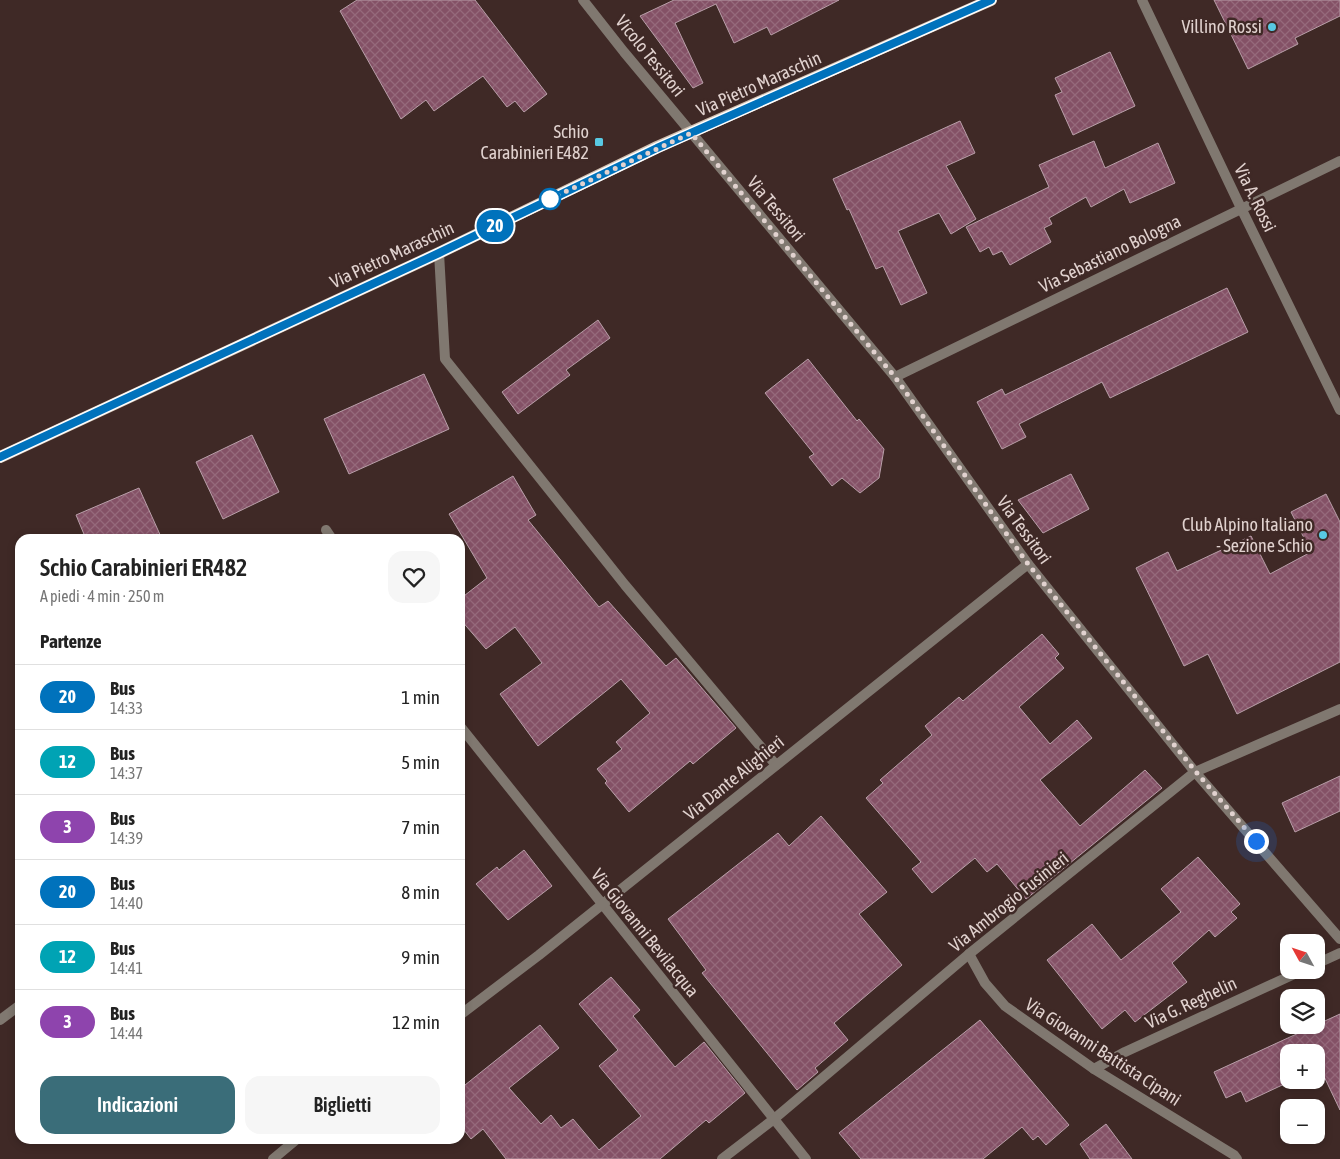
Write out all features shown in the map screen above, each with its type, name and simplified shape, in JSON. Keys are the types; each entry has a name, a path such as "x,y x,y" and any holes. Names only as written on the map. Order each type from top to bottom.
{"main road":[{"name":"Via Pietro Maraschin","path":"0,457 439,253 657,148 991,0"}],"street":[{"name":"Vicolo Tessitori","path":"584,0 691,133"},
{"name":"Via A. Rossi","path":"1142,0 1340,410"},
{"name":"Via Tessitori","path":"691,133 895,377 1028,564 1196,772 1340,939"},
{"name":"Via Sebastiano Bologna","path":"895,377 1340,161"},
{"path":"439,253 445,359 625,585 776,765"},
{"name":"Via Dante Alighieri","path":"465,1011 602,905 1028,564"},
{"name":"Via Ambrogio Fusinieri","path":"722,1159 774,1119 969,954 1196,772 1340,708"},
{"name":"Via Giovanni Bevilacqua","path":"465,732 806,1159"},
{"path":"1325,960 1340,953"},
{"name":"Via Giovanni Battista Cipani","path":"969,954 985,983 1005,1006 1094,1069 1234,1155 1237,1159"},
{"name":"Via G. Reghelin","path":"1094,1069 1125,1052 1283,979"},
{"path":"0,1020 15,1009"},
{"path":"273,1159 292,1144"}],"building":[{"path":"357,0 475,0 547,94 524,112 515,101 507,107 483,76 434,111 426,100 401,119 340,11"},
{"path":"674,0 839,0 771,35 767,27 734,43 716,4 675,23 703,83 693,88 640,16"},
{"name":"Villino Rossi","path":"1214,0 1340,0 1340,16 1295,38 1298,44 1248,69"},
{"path":"1110,52 1135,106 1073,135 1055,95 1062,92 1055,78"},
{"path":"960,121 975,153 946,166 976,219 951,234 939,213 898,231 927,293 901,305 883,266 876,269 849,209 847,210 833,179"},
{"path":"1094,141 1105,168 1158,143 1175,183 1130,203 1124,189 1091,207 1086,197 1049,218 1052,224 1044,228 1051,242 1010,265 1002,251 993,255 989,247 980,252 966,227 1049,187 1039,165"},
{"path":"1227,288 1248,332 1110,398 1102,382 1019,424 1026,437 1002,449 977,402 1002,389 1005,395"},
{"path":"598,320 610,338 566,370 570,375 518,414 502,392"},
{"path":"808,359 857,421 859,419 884,449 879,478 860,493 842,478 832,486 809,457 814,454 765,393"},
{"path":"424,374 449,429 349,474 324,419"},
{"path":"252,435 279,492 223,519 196,462"},
{"path":"1071,474 1089,509 1043,533 1018,500"},
{"path":"513,476 536,515 528,520 599,607 608,601 666,666 676,658 736,728 693,764 690,761 629,812 605,783 607,781 597,769 622,749 616,742 650,713 621,679 538,746 500,694 542,663 515,627 486,649 465,625 465,595 487,578 465,541 465,534 461,534 449,514"},
{"path":"139,488 160,534 84,534 76,515"},
{"path":"1326,494 1340,522 1340,662 1237,714 1208,654 1184,666 1136,568 1168,552 1177,571 1251,536 1270,574 1311,552 1291,512"},
{"path":"1042,634 1059,654 1055,658 1064,668 1019,707 1050,744 1077,720 1092,738 1040,780 1080,826 1145,770 1162,788 1026,899 997,864 987,872 975,858 932,893 912,869 921,862 866,798 883,783 880,780 932,735 925,726 959,697 963,701"},
{"path":"1340,776 1340,811 1295,832 1282,803"},
{"path":"821,816 887,892 859,914 902,965 834,1023 848,1040 815,1068 818,1072 797,1090 702,973 706,970 668,919 778,833 789,846"},
{"path":"524,850 552,886 508,920 476,884 497,867 499,870"},
{"path":"1198,857 1240,904 1231,912 1237,918 1215,937 1209,930 1172,963 1187,982 1135,1022 1125,1010 1102,1029 1047,960 1092,924 1121,960 1181,912 1161,889"},
{"path":"611,977 640,1010 633,1016 675,1067 704,1042 745,1093 709,1123 706,1120 660,1159 506,1159 483,1129 471,1139 465,1131 465,1085 540,1025 559,1048 509,1088 541,1124 551,1115 561,1128 573,1119 599,1150 641,1116 599,1066 618,1050 579,1004"},
{"path":"1340,1014 1340,1110 1325,1078 1325,1044 1280,1044 1280,1086 1246,1102 1241,1091 1226,1098 1214,1072 1297,1034 1325,1034 1325,1021"},
{"path":"980,1020 1069,1125 1046,1145 1038,1136 1033,1140 1022,1127 983,1159 861,1159 839,1133"},
{"path":"1106,1124 1132,1159 1090,1159 1080,1144"}],"bus line":[{"name":"20","path":"0,457 439,253 657,148 991,0"}],"place":[{"name":"Villino Rossi","path":"1272,27"},
{"name":"Schio Carabinieri E482","path":"599,142"},
{"name":"Club Alpino Italiano - Sezione Schio","path":"1323,535"}],"route":[{"path":"550,199 691,133 895,377 1028,564 1196,772 1256,841"}]}
